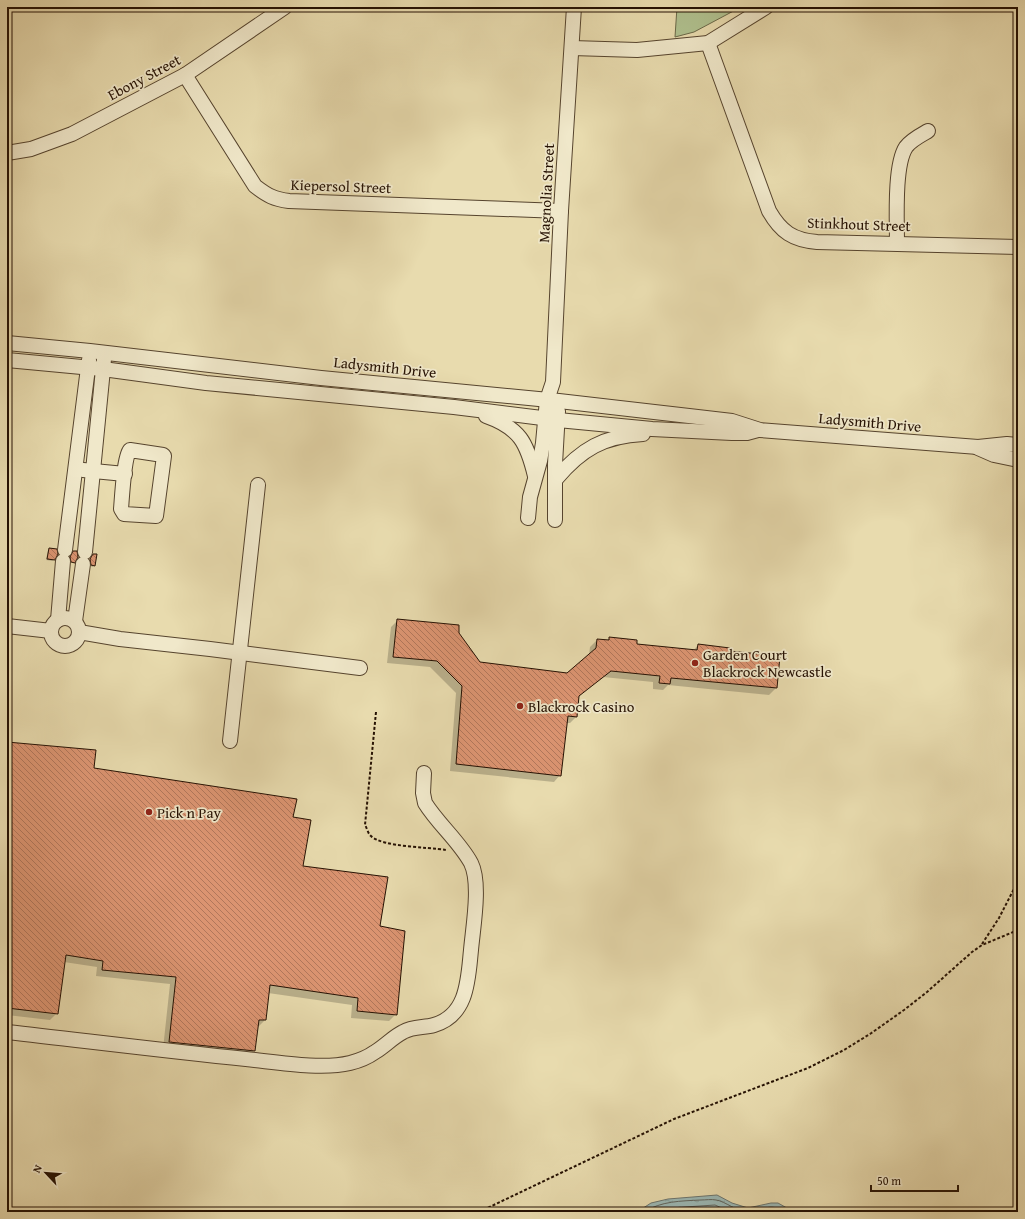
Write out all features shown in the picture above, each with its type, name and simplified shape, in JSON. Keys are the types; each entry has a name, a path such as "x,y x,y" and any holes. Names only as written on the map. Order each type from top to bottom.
{"street":[{"name":"Ebony Street","path":"7,153 31,149 72,134 185,75 285,7"},
{"name":"Magnolia Street","path":"552,419 561,211 574,7"},
{"path":"572,48 637,50 708,43 766,7"},
{"name":"Stinkhout Street","path":"708,43 770,212 776,223 792,236 805,241 1018,247"},
{"name":"Kiepersol Street","path":"185,75 256,186 267,195 279,200 561,211"},
{"path":"897,243 898,184 901,160 906,146 916,137 928,131"},
{"name":"Ladysmith Drive","path":"7,343 90,351 321,378 553,401 732,421 760,430 978,447 1007,444 1018,445"},
{"path":"90,351 55,625 54,640 65,646 73,643 78,636 77,626 105,353"},
{"name":"Ladysmith Drive","path":"7,360 103,369 206,383 369,398 552,419 739,433 760,430"},
{"path":"454,407 493,418 508,426 523,440 530,456 535,479"},
{"path":"552,419 556,479 555,520"},
{"path":"528,518 530,497 543,443 552,419"},
{"path":"556,479 577,456 598,444 613,438 634,434 683,430"},
{"name":"Ladysmith Drive","path":"978,447 994,455 1018,460"},
{"path":"130,450 163,455 164,458 156,516 124,514 122,512 121,509 125,474 128,453 130,450"},
{"path":"75,469 125,474"},
{"path":"230,741 258,485"},
{"path":"7,626 55,625 67,618 77,626 120,638 360,668"},
{"path":"7,1032 206,1055 333,1066 351,1062 375,1052 404,1031 427,1027 443,1022 457,1010 462,1000 467,983 475,899 475,876 472,865 465,853 424,803 422,793 424,773"}],"path":[{"path":"376,712 365,825 370,836 379,842 465,853"},
{"path":"982,945 999,918 1018,881"},
{"path":"479,1212 674,1119 808,1068 844,1050 910,1006 982,945 1018,930"}],"green space":[{"path":"677,7 741,7 694,32 675,37"}],"water":[{"path":"717,1195 732,1203 748,1208 778,1203 794,1212 637,1212 651,1203 668,1199"}],"building":[{"path":"49,548 57,549 58,554 55,560 47,559"},
{"path":"73,551 77,551 78,557 75,563 71,562 70,557"},
{"path":"93,554 97,554 95,566 91,565 90,559"},
{"name":"Blackrock Casino","path":"397,619 459,625 459,633 480,662 567,673 596,648 597,639 609,640 609,637 637,640 637,644 697,650 698,644 730,648 730,651 780,656 777,688 671,678 670,684 659,683 660,676 611,671 579,696 577,717 568,716 561,776 456,764 462,686 437,661 393,657"},
{"path":"7,742 96,750 94,768 297,799 293,817 311,820 303,866 388,877 380,926 405,931 397,1015 357,1011 358,998 270,985 266,1020 259,1020 255,1051 169,1042 176,977 102,970 103,961 66,955 58,1014 7,1008"}],"place":[{"name":"Garden Court Blackrock Newcastle","path":"695,663"},
{"name":"Blackrock Casino","path":"520,706"},
{"name":"Pick n Pay","path":"149,812"}]}
